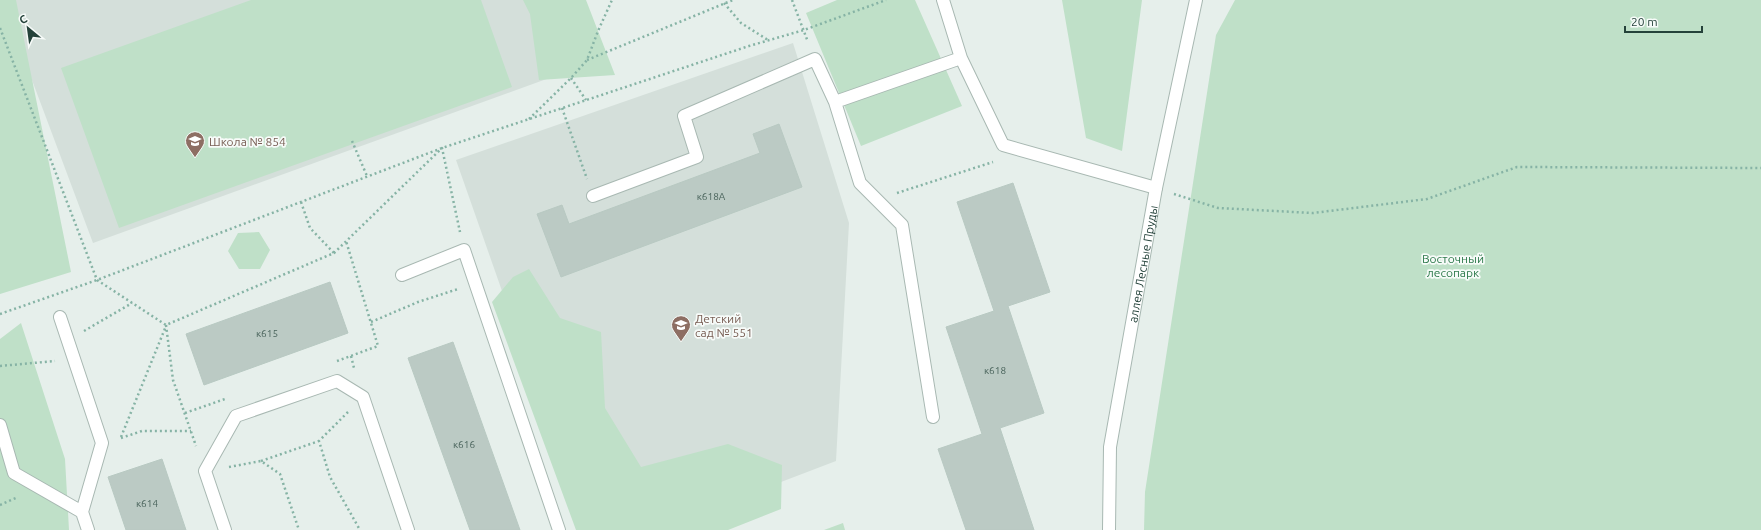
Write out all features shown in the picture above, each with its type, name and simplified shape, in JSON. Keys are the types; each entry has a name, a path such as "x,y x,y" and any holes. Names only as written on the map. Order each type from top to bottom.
{"street":[{"path":"944,0 961,58 1003,145 1156,188"},
{"name":"аллея Лесные Пруды","path":"1109,530 1110,447 1156,188 1196,0"},
{"path":"835,102 961,58"},
{"path":"593,196 696,157 684,116 815,59 835,102 860,183 902,225 933,417"},
{"path":"402,275 464,250 559,530"},
{"path":"60,317 102,443 82,512 88,530"},
{"path":"225,530 205,471 236,416 337,381 363,397 408,530"},
{"path":"0,425 14,472 82,512"}],"path":[{"path":"529,119 571,78 586,60 612,0"},
{"path":"586,60 733,0"},
{"path":"792,0 804,30"},
{"path":"0,314 97,280 442,148 768,40 804,30 886,0"},
{"path":"724,4 742,23 768,40"},
{"path":"0,28 97,280 166,325 173,380 205,471 261,461 319,441 363,397"},
{"path":"571,78 586,100"},
{"path":"562,108 593,196"},
{"path":"352,141 367,176"},
{"path":"121,437 166,325 334,252 442,148"},
{"path":"442,148 464,250"},
{"path":"876,200 996,161"},
{"path":"1156,188 1218,208 1313,213 1427,199 1517,167 1761,168"},
{"path":"302,202 310,228 334,252"},
{"path":"346,241 378,346 351,356"},
{"path":"371,322 418,302 476,284"},
{"path":"68,341 132,303"},
{"path":"0,366 74,359"},
{"path":"102,443 142,432 191,432"},
{"path":"319,441 330,477 360,530"},
{"path":"261,461 280,474 299,530"}],"shaded area":[{"name":"Школа № 854","path":"2,0 536,0 563,73 93,243"},
{"name":"Детский сад № 551","path":"793,43 849,223 836,461 655,530 586,530 456,160"}],"green space":[{"path":"0,0 16,0 71,272 0,294"},
{"name":"Школа № 854","path":"251,0 481,0 512,87 119,228 61,68"},
{"path":"523,0 586,0 615,75 539,80 530,14"},
{"path":"837,0 915,0 962,106 861,146 806,13"},
{"path":"1062,0 1142,0 1122,151 1086,138"},
{"name":"Восточный лесопарк","path":"1235,0 1761,0 1761,530 1144,530 1145,492 1216,35"},
{"path":"259,232 270,250 260,269 239,269 228,251 238,233"},
{"path":"529,269 560,318 601,332 605,408 641,467 728,444 782,465 781,509 728,530 576,530 492,302 513,277"},
{"path":"21,323 65,459 69,530 0,530 0,339"},
{"path":"843,523 845,530 824,530"}],"building":[{"path":"779,124 802,187 561,277 537,214 562,205 569,224 760,153 753,134"},
{"path":"1013,183 1050,292 1008,306 1044,413 1000,428 1034,530 966,530 938,449 982,434 946,327 994,311 957,202"},
{"path":"330,282 348,333 204,385 186,334"},
{"path":"453,342 520,530 470,530 408,358"},
{"path":"162,459 186,530 126,530 108,477"}],"place":[{"name":"Школа № 854","path":"195,158"},
{"name":"Детский сад № 551","path":"681,342"}]}
